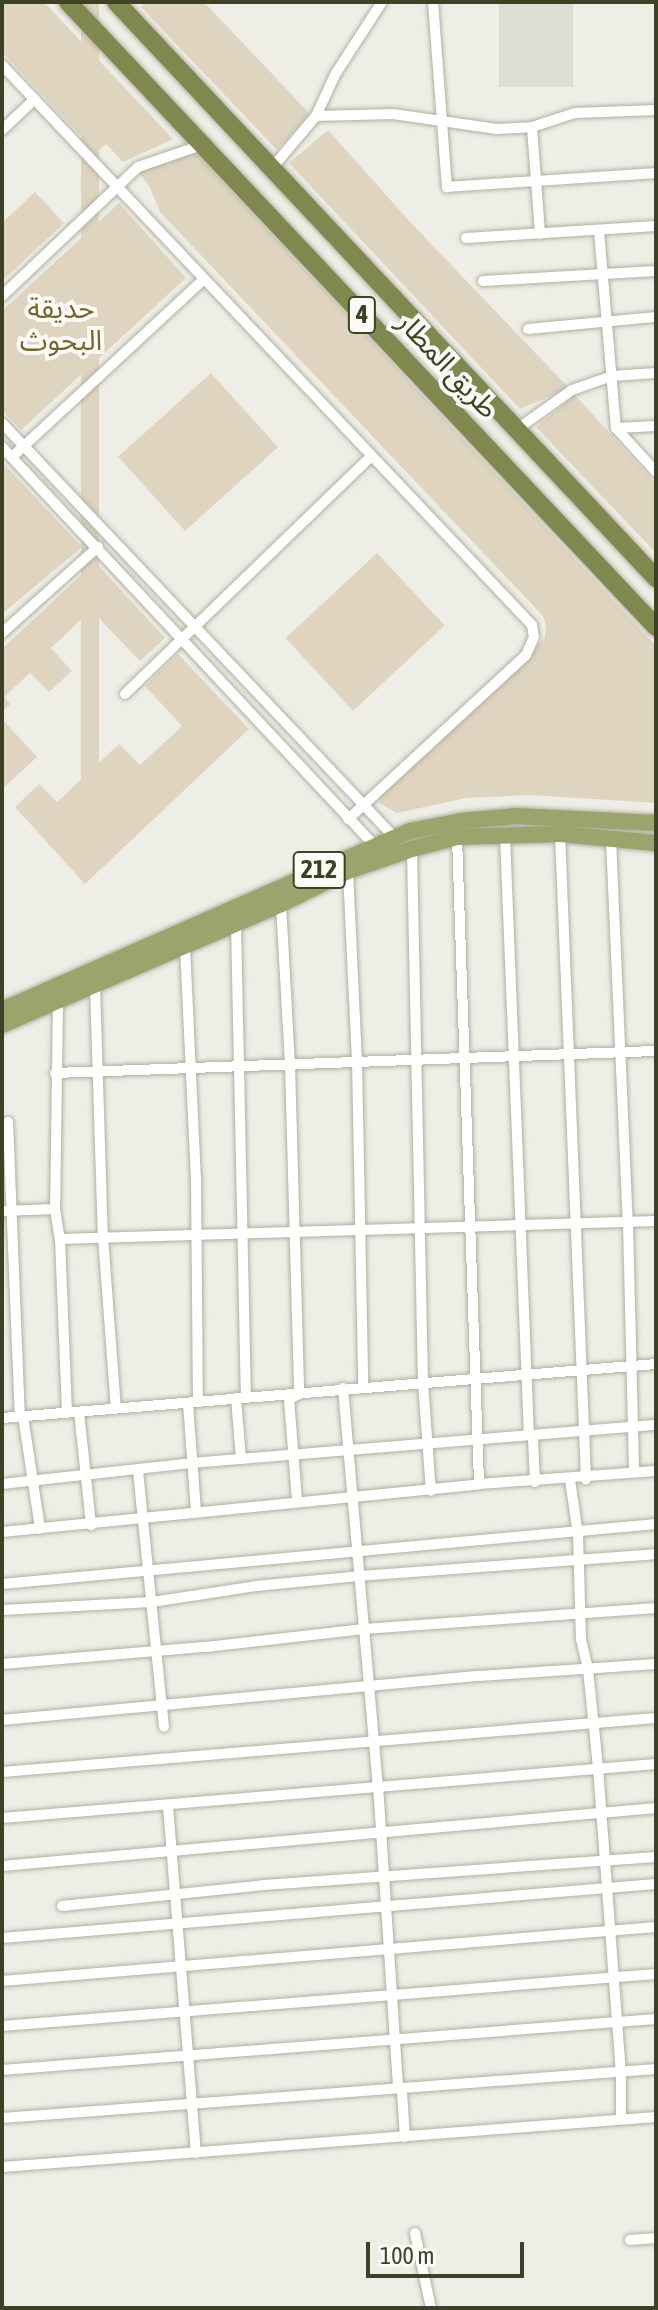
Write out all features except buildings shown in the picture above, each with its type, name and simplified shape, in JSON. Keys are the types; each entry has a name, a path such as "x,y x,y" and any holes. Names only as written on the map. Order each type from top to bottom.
{"highway":[{"name":"طريق المطار","path":"68,2 656,627"},
{"name":"طريق المطار","path":"120,3 656,578"}],"main road":[{"name":"212","path":"2,1010 394,837 461,821 517,816 656,823"},
{"name":"212","path":"2,1025 185,947 348,871 412,849 457,837 560,834 656,843"}],"street":[{"path":"272,168 316,116 336,73 382,2"},
{"path":"433,2 447,187 656,173"},
{"path":"2,65 532,625 534,637 526,655 348,819"},
{"path":"2,130 35,99"},
{"path":"316,116 393,114 497,129 532,127 575,113 656,110"},
{"path":"532,127 540,234"},
{"path":"2,296 138,167 202,145"},
{"path":"466,238 656,226"},
{"path":"599,231 616,428 656,472"},
{"path":"483,281 656,271"},
{"path":"12,457 203,280"},
{"path":"528,329 656,317"},
{"path":"516,430 572,390 612,376 656,373"},
{"path":"2,423 394,837"},
{"path":"616,428 656,426"},
{"path":"2,447 375,846"},
{"path":"125,694 370,457"},
{"path":"2,633 98,547"},
{"path":"560,834 567,1052 577,1224 581,1432 586,1479"},
{"path":"505,836 530,1376 529,1435 533,1438 535,1482"},
{"path":"457,837 479,1484"},
{"path":"611,839 628,1223 634,1472"},
{"path":"412,849 423,1383 431,1491"},
{"path":"348,871 357,1060 363,1386"},
{"path":"281,904 290,1065 299,1394"},
{"path":"236,924 241,1459"},
{"path":"185,947 197,1236 191,1463 196,1511"},
{"path":"95,986 103,1237 116,1409"},
{"path":"58,1001 55,1209 73,1412 91,1525"},
{"path":"55,1073 656,1051"},
{"path":"8,1122 6,1210 22,1416 40,1529"},
{"path":"6,1210 55,1209"},
{"path":"60,1239 656,1221"},
{"path":"2,1418 656,1364"},
{"path":"343,1388 378,1785 394,2039 405,2137"},
{"path":"297,1501 289,1399 299,1394"},
{"path":"2,1484 191,1463 349,1453 656,1425"},
{"path":"138,1471 164,1727"},
{"path":"2,1532 479,1484 586,1479 656,1471"},
{"path":"570,1480 598,1768 621,2072 621,2119"},
{"path":"2,1584 656,1524"},
{"path":"2,1610 152,1602 256,1586 359,1576 656,1554"},
{"path":"2,1664 364,1629 656,1608"},
{"path":"2,1720 656,1664"},
{"path":"2,1772 656,1718"},
{"path":"2,1818 656,1764"},
{"path":"168,1806 196,2153"},
{"path":"2,1866 656,1808"},
{"path":"62,1906 175,1897 264,1885 656,1857"},
{"path":"2,1938 656,1884"},
{"path":"2,1981 656,1927"},
{"path":"2,2026 656,1974"},
{"path":"2,2070 656,2019"},
{"path":"2,2118 656,2069"},
{"path":"2,2167 656,2117"},
{"path":"415,2233 431,2308"},
{"path":"630,2240 656,2238"}],"shaded area":[{"path":"499,2 573,2 573,87 499,87"}],"green space":[{"path":"2,2 44,2 173,139 123,162 106,144 96,152 2,52"},
{"path":"81,2 99,2 99,840 81,840"},
{"path":"146,2 204,2 310,114 277,150 141,7"},
{"path":"328,130 411,223 569,388 520,409 289,163"},
{"path":"194,151 656,646 656,803 529,795 466,798 397,813 379,803 380,793 545,638 546,626 543,616 160,212 149,185 136,170"},
{"path":"35,192 64,223 2,281 2,223"},
{"name":"حديقة البحوث","path":"119,203 186,278 21,430 2,410 2,311"},
{"path":"211,373 278,447 185,531 118,457"},
{"path":"575,395 656,484 656,553 536,427"},
{"path":"2,462 82,547 2,614"},
{"path":"377,553 445,625 353,711 286,638"},
{"path":"95,562 165,638 140,661 91,610 51,648 72,671 49,692 30,673 4,697 10,704 2,712 2,649"},
{"path":"178,654 249,729 85,884 15,807 39,784 57,802 119,744 140,765 182,726 145,686"},
{"path":"2,719 37,757 2,789"}]}
